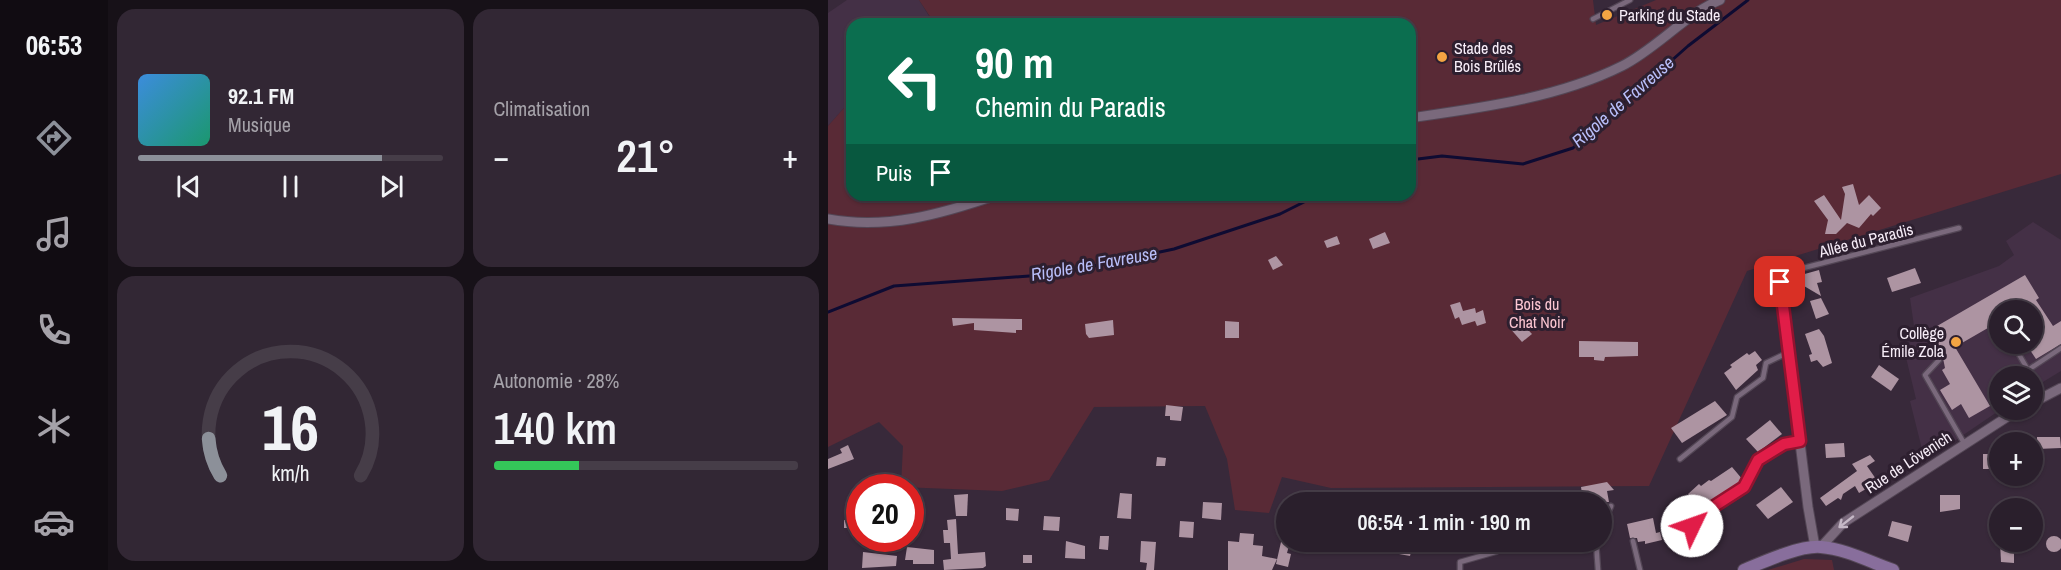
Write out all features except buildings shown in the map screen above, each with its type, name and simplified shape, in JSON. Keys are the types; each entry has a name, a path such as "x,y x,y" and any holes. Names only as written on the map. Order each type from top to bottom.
{"main road":[{"path":"1744,570 1818,547 1843,551 1893,570"}],"street":[{"path":"1416,117 1481,108 1571,86 1596,77 1641,55 1720,0"},
{"path":"828,219 857,224 895,222 939,214 979,201"},
{"path":"1780,278 1800,441 1818,547"},
{"path":"2043,397 2061,388"},
{"name":"Rue de Lövenich","path":"1818,547 1844,523 2002,420"}],"lane":[{"path":"1593,19 1630,0"},
{"name":"Allée du Paradis","path":"1780,278 1959,228"},
{"path":"2019,354 2028,370 2061,348"},
{"path":"1680,459 1732,417 1737,397 1763,378 1766,363 1790,351"},
{"path":"1939,360 1925,375 1964,443"},
{"path":"1692,526 1702,514 1744,487 1758,460 1784,444 1800,441"},
{"path":"1633,541 1640,570"},
{"path":"1460,570 1460,562 1495,552"},
{"path":"1597,552 1598,570"}],"shaded area":[{"path":"847,0 919,0 930,18 846,18 846,106 828,126 828,13"},
{"name":"Collège Émile Zola","path":"2033,222 2061,240 2061,371 2043,382 2043,366 1989,366 1989,417 1925,461 1910,401 1916,399 1903,345 1916,340 1910,298 1999,266 2014,255 2006,241"}],"green space":[{"name":"Bois du Chat Noir","path":"919,0 1593,0 1596,25 1656,0 2061,0 2061,174 1747,271 1649,486 1331,488 1282,477 1269,513 1235,510 1227,459 1205,406 1094,407 1049,480 1002,491 924,488 924,474 902,474 903,446 879,422 828,447 828,126 846,106 846,201 1416,201 1416,18 931,18"},
{"path":"1804,559 1832,560 1834,570 1768,570"}],"waterway":[{"name":"Rigole de Favreuse","path":"1416,159 1442,156 1523,164 1573,148 1688,46 1748,0"},
{"name":"Rigole de Favreuse","path":"828,312 894,286 1056,274 1174,249 1280,214 1306,201"}],"place":[{"name":"Parking du Stade","path":"1607,15"},
{"name":"Stade des Bois Brûlés","path":"1442,57"},
{"name":"Collège Émile Zola","path":"1956,342"}],"route":[{"path":"1692,526 1702,514 1744,487 1758,460 1784,444 1800,441 1780,282"}]}
